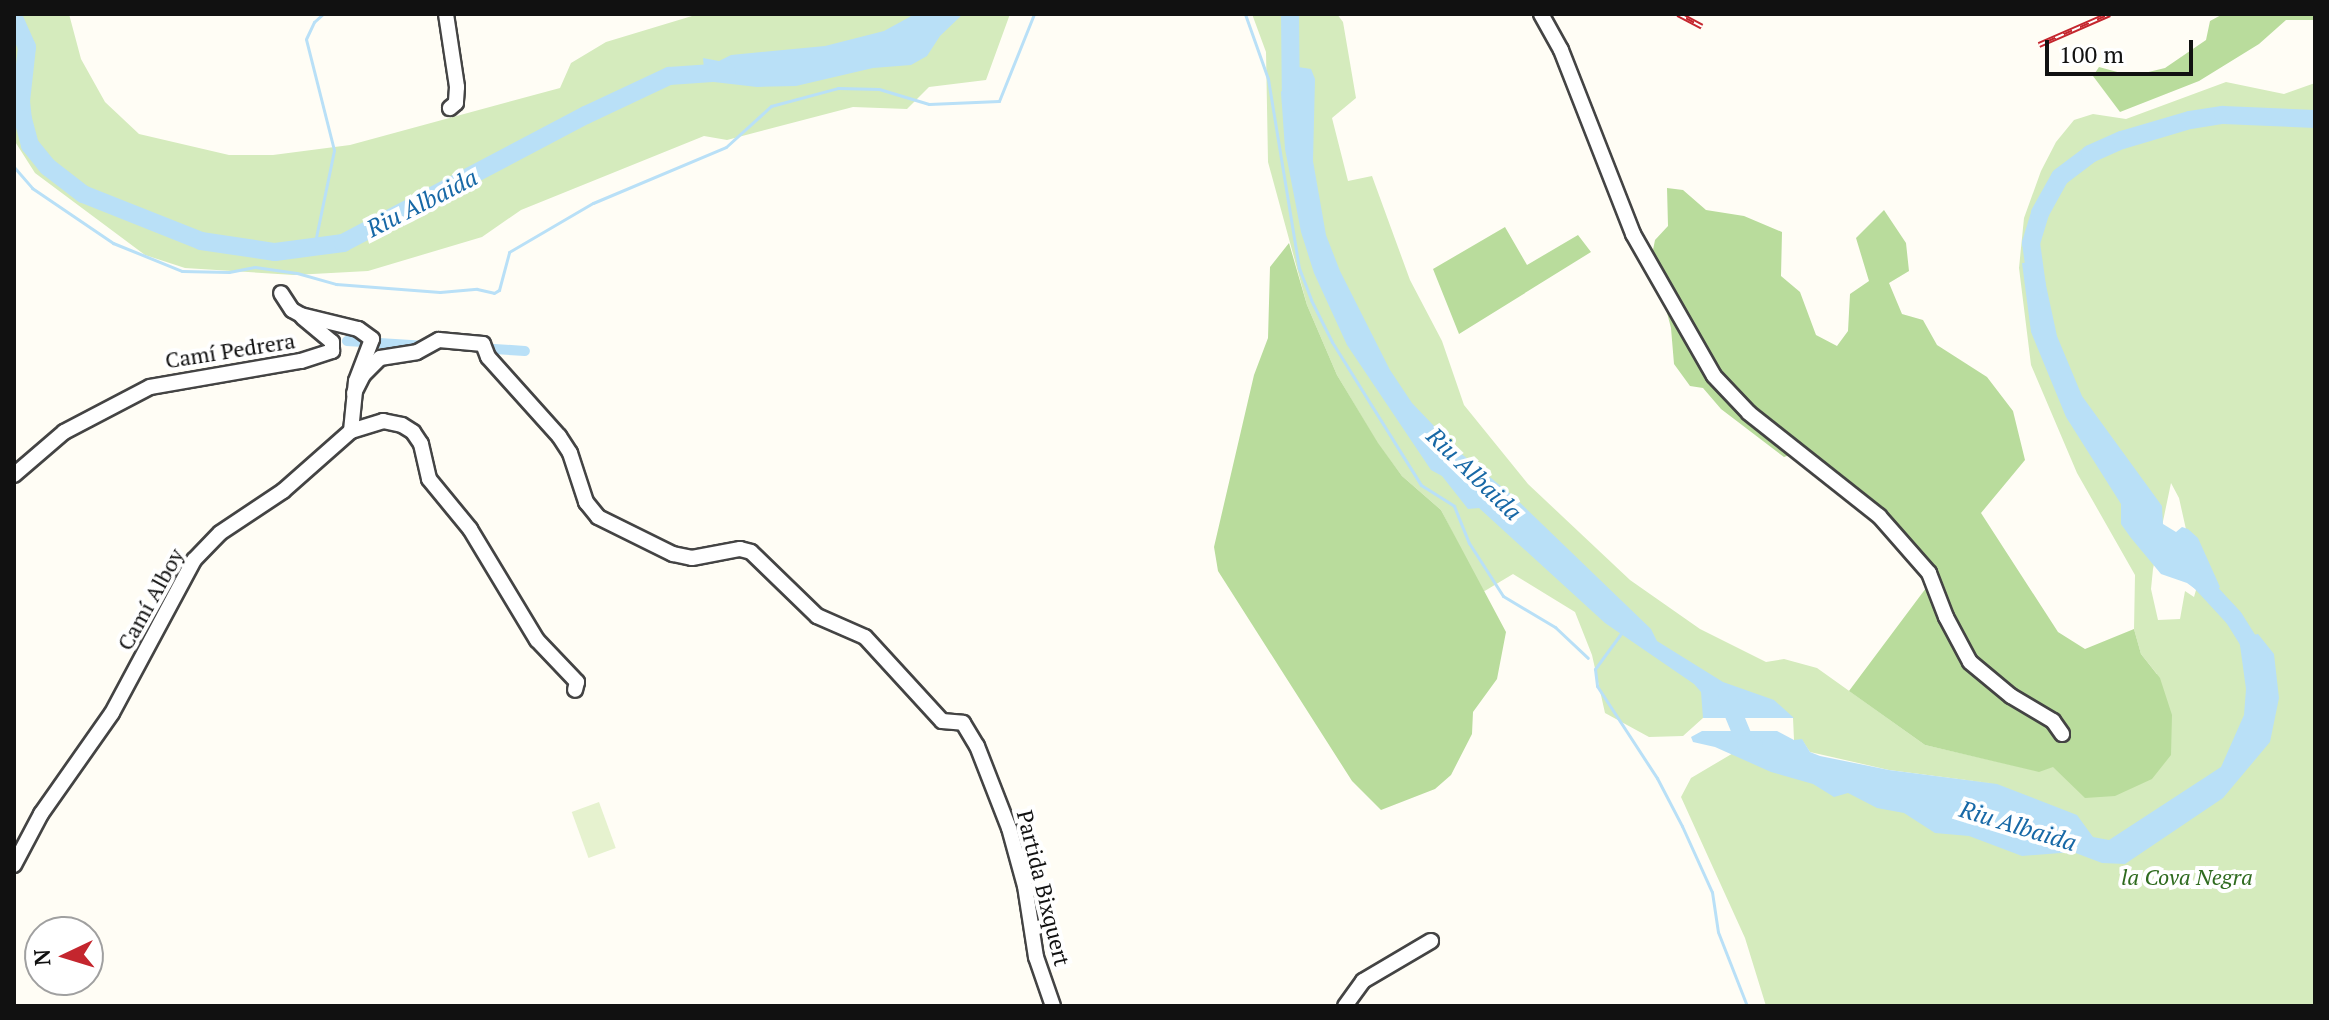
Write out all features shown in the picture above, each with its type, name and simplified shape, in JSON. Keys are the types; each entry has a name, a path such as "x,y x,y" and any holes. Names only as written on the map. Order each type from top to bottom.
{"street":[{"path":"446,14 457,87 456,103 450,108"},
{"path":"1541,14 1561,50 1633,234 1714,376 1749,413 1879,516 1929,573 1954,635 1970,662 2011,696 2053,721 2062,734"},
{"path":"281,293 292,310 301,315 358,329 372,339 354,393 351,431 383,421 402,425 413,432 421,444 429,479 470,529 537,640 577,682 575,690"},
{"name":"Camí Pedrera","path":"14,475 64,432 150,387 301,361 332,351 332,342 301,315"},
{"name":"Partida Bixquert","path":"354,393 363,375 380,358 417,352 439,340 483,344 488,357 559,436 570,453 586,502 598,517 673,554 692,558 740,549 751,552 817,616 865,637 942,721 963,723 977,746 1009,828 1025,886 1036,957 1053,1006"},
{"name":"Camí Alboy","path":"14,865 41,814 112,713 194,560 220,533 283,491 351,431"},
{"path":"1345,1006 1363,981 1431,941"}],"green space":[{"path":"14,14 69,14 81,59 105,102 139,134 229,155 273,155 350,145 560,88 571,63 606,42 692,16 1010,14 986,80 929,87 907,109 853,107 727,140 704,136 521,210 482,237 368,271 294,275 185,268 145,255 35,173 14,140"},
{"name":"la Cova Negra","path":"1252,14 1337,14 1343,22 1356,98 1332,118 1348,181 1372,176 1410,280 1442,341 1464,405 1528,484 1630,580 1700,629 1766,662 1784,659 1817,668 1925,745 2038,771 2157,674 2141,654 2134,629 2135,575 2077,473 2031,365 2019,268 2024,218 2041,171 2056,142 2074,120 2093,114 2126,119 2226,82 2284,94 2315,83 2315,1006 1766,1006 1745,938 1681,797 1691,778 1735,752 1997,784 1889,770 1810,752 1802,740 1794,740 1793,718 1703,718 1683,736 1649,737 1605,713 1592,655 1575,612 1513,574 1483,592 1441,510 1402,476 1378,444 1337,375 1307,305 1268,162 1266,52","holes":["2171,483 2179,498 2198,583 2194,597 2185,591 2180,619 2158,620 2151,589"]},
{"path":"2223,14 2315,14 2315,20 2286,20 2259,44 2199,81 2120,112 2093,76 2099,67 2132,76 2165,68 2206,40 2210,21"},
{"path":"1667,188 1683,190 1706,210 1744,216 1782,232 1781,276 1800,292 1816,335 1837,346 1848,331 1850,294 1869,281 1856,238 1884,210 1906,243 1909,271 1889,283 1902,314 1923,320 1937,345 1987,377 2013,411 2025,460 1981,513 2058,632 2085,649 2134,629 2141,654 2160,678 2172,715 2171,755 2152,779 2115,796 2085,798 2053,767 2039,772 1925,745 1849,691 1935,576 1804,450 1784,457 1721,409 1703,388 1690,386 1674,364 1671,328 1652,255 1655,240 1668,226"},
{"path":"1505,227 1527,265 1578,235 1591,252 1459,334 1433,269"},
{"path":"1289,243 1307,305 1337,375 1402,476 1441,510 1506,632 1497,679 1473,712 1472,734 1451,775 1435,789 1381,810 1352,781 1218,571 1214,547 1254,375 1268,338 1270,267"},
{"path":"599,802 616,848 589,858 572,812"}],"water":[{"path":"915,14 963,14 940,36 927,56 911,65 873,68 796,86 757,87 705,81 703,58 719,61 731,55 825,46 884,31"},
{"path":"1298,67 1311,69 1315,79 1313,161 1326,235 1340,271 1390,370 1412,403 1458,451 1513,496 1651,629 1657,641 1723,682 1774,700 1794,718 1703,718 1701,692 1694,684 1605,623 1479,508 1468,509 1442,476 1431,470 1347,345 1314,273 1301,232 1285,149 1281,92"},
{"path":"2041,262 2057,336 2082,396 2162,506 2163,524 2176,532 2182,527 2188,529 2198,538 2220,587 2210,600 2187,583 2161,574 2131,538 2121,524 2121,504 2066,417 2031,332 2022,263"},
{"path":"2258,634 2274,654 2279,698 2270,742 2223,798 2125,864 2102,863 2073,852 2022,856 1969,836 1935,833 1904,813 1877,808 1848,793 1834,797 1813,784 1771,772 1715,747 1693,742 1691,737 1702,731 1777,731 1794,740 1802,739 1810,752 1820,756 1889,770 1997,784 2077,815 2093,837 2109,840 2221,767 2244,715 2246,689 2239,638"}],"waterway":[{"path":"314,247 334,150 306,39 314,22 323,14"},
{"path":"14,167 32,188 113,243 182,271 229,272 255,267 297,273 336,284 440,292 477,289 494,293 499,290 509,252 593,203 726,147 771,106 838,88 879,89 929,104 999,101 1034,14"},
{"path":"1245,14 1268,79 1299,268 1332,342 1421,485 1454,506 1469,543 1503,596 1555,627 1588,658"},
{"name":"Riu Albaida","path":"1290,14 1291,103"},
{"name":"Riu Albaida","path":"14,18 27,47 21,101 23,119 30,145 48,167 83,194 201,241 275,252 343,243 586,115 669,76 727,72"},
{"name":"Riu Albaida","path":"2037,286 2031,243 2040,213 2060,177 2090,154 2122,140 2190,120 2223,115 2315,119"},
{"path":"347,341 427,346"},
{"path":"479,348 525,351"},
{"name":"Riu Albaida","path":"2197,578 2234,618 2259,658"},
{"path":"1622,632 1595,669 1597,686 1657,778 1682,826 1712,892 1718,932 1747,1006"},
{"name":"Riu Albaida","path":"1727,698 1746,744 1754,746"}],"railway":[{"path":"1678,14 1702,27"},
{"path":"2039,45 2110,14"}]}
